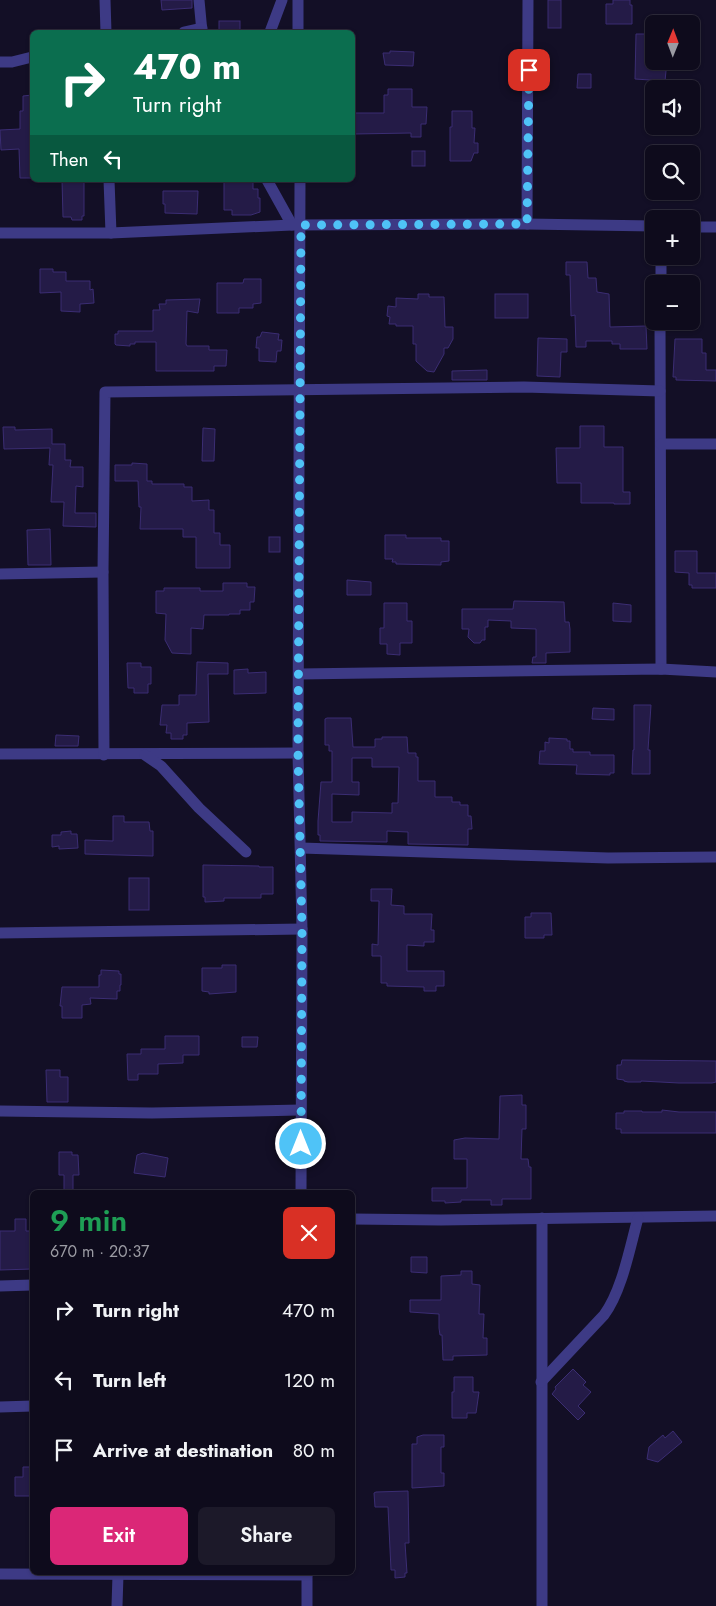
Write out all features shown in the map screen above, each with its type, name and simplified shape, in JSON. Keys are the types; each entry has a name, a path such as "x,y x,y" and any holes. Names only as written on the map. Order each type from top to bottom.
{"street":[{"path":"105,0 106,30"},
{"path":"199,0 202,30"},
{"path":"271,30 282,0"},
{"path":"298,0 298,30"},
{"path":"527,224 528,0"},
{"path":"0,62 12,62 30,58"},
{"path":"109,182 111,233"},
{"path":"268,182 296,225"},
{"path":"300,182 296,225 300,390 298,753 302,929 301,1190"},
{"path":"0,233 111,233 296,225 527,224 645,226"},
{"path":"700,226 716,227"},
{"path":"660,330 661,670"},
{"path":"104,755 103,572 105,392 524,387 660,391"},
{"path":"661,444 716,444"},
{"path":"0,574 103,572"},
{"path":"299,674 661,670 716,672"},
{"path":"0,754 298,753"},
{"path":"144,754 161,766 199,808 246,852"},
{"path":"301,848 608,858 716,857"},
{"path":"0,933 302,929"},
{"path":"0,1110 152,1113 300,1110"},
{"path":"355,1219 441,1220 716,1216"},
{"path":"542,1218 542,1606"},
{"path":"541,1382 611,1306 618,1289 638,1218"},
{"path":"0,1286 30,1285"},
{"path":"0,1407 30,1406"},
{"path":"0,1574 30,1574"},
{"path":"117,1606 118,1575"},
{"path":"307,1575 307,1606"}],"building":[{"path":"161,0 192,0 192,8 162,10"},
{"path":"548,0 561,0 561,28 548,28"},
{"path":"613,0 630,0 630,5 632,5 632,24 606,24 606,4 613,4"},
{"path":"219,21 240,21 240,30 219,30"},
{"path":"636,34 645,34 645,70 666,70 665,80 635,79"},
{"path":"390,51 414,52 413,66 385,65 383,53 390,53"},
{"path":"578,74 591,74 591,88 577,88"},
{"path":"388,89 412,89 412,107 427,107 426,124 421,124 421,137 411,137 411,133 355,134 355,113 384,113 384,95 388,95"},
{"path":"30,95 30,178 20,178 19,149 1,150 0,130 20,129 20,111 23,111 23,96"},
{"path":"452,111 472,111 472,128 475,128 474,143 478,143 478,153 474,153 471,161 450,161"},
{"path":"412,151 425,151 425,166 412,166"},
{"path":"62,182 84,182 84,216 82,216 82,220 72,220 71,217 63,217"},
{"path":"224,182 253,182 253,189 258,189 260,212 251,215 232,215 232,210 224,210"},
{"path":"163,191 198,191 197,214 165,213"},
{"path":"566,262 587,262 588,278 596,278 597,292 609,294 610,327 645,326 647,349 620,349 620,344 612,344 612,341 586,341 586,347 576,347 575,315 571,316 570,275 566,275"},
{"path":"40,269 66,272 66,281 90,281 90,290 93,289 94,303 80,304 80,312 61,311 61,292 40,293"},
{"path":"244,279 261,279 261,303 253,304 253,308 239,308 239,313 217,313 217,283 243,283"},
{"path":"418,294 429,294 429,297 444,297 445,327 453,327 453,339 448,348 444,348 444,354 434,372 427,371 416,361 416,344 413,344 413,326 389,324 390,317 387,316 388,306 396,307 396,298 418,299"},
{"path":"495,294 528,294 528,318 495,318"},
{"path":"200,299 198,313 187,311 186,344 187,346 209,346 209,350 227,350 226,366 214,366 214,371 156,371 156,342 135,342 135,344 130,344 130,346 115,344 115,334 118,334 118,331 153,331 153,310 160,310 159,304 166,304 166,300"},
{"path":"262,332 279,334 278,340 282,340 281,351 277,351 276,362 259,361 259,348 256,348 257,337 260,337"},
{"path":"538,338 567,339 567,352 561,352 560,377 537,376"},
{"path":"675,339 702,339 702,353 706,353 706,370 716,370 716,381 676,380 676,377 673,377"},
{"path":"487,370 487,380 452,380 452,371"},
{"path":"580,426 604,426 604,447 623,447 623,492 630,492 630,504 581,503 581,483 557,483 556,448 580,448"},
{"path":"3,427 15,427 15,430 52,429 52,444 65,444 65,460 71,460 70,467 83,467 83,487 76,486 75,513 96,513 96,527 63,526 64,502 51,502 53,465 49,465 50,448 4,449"},
{"path":"203,428 215,429 214,461 202,461"},
{"path":"132,463 147,464 147,481 152,481 152,484 184,484 184,487 192,487 192,501 209,500 209,510 214,510 214,533 220,533 220,545 230,545 230,568 196,568 196,537 183,537 183,529 140,529 141,507 139,507 138,481 115,481 115,465 132,465"},
{"path":"50,529 51,565 28,565 27,530"},
{"path":"385,535 406,535 406,538 441,538 441,541 449,541 449,561 441,562 441,565 396,564 396,562 392,562 393,559 385,559"},
{"path":"269,537 280,537 280,552 269,552"},
{"path":"675,551 697,551 697,573 716,573 716,588 692,588 692,585 689,585 689,573 675,572"},
{"path":"347,580 371,582 371,595 347,595"},
{"path":"223,583 247,583 247,587 255,587 254,602 250,602 250,610 240,610 240,614 204,615 203,629 191,628 191,654 172,653 165,640 166,614 156,613 156,591 164,591 164,588 200,588 200,591 223,591"},
{"path":"514,601 564,602 565,622 569,622 570,629 570,652 546,653 546,663 532,663 533,657 536,657 536,629 511,628 511,621 488,620 488,627 485,627 485,640 482,640 480,643 474,643 468,637 469,629 462,629 462,609 513,609"},
{"path":"384,603 407,603 407,621 412,621 412,643 400,643 400,655 387,654 387,644 380,644 380,628 384,628"},
{"path":"613,603 631,605 631,622 613,621"},
{"path":"197,662 228,663 228,674 208,674 209,722 187,723 187,735 183,735 183,739 171,739 171,733 166,733 167,725 160,725 162,705 179,705 179,695 196,695"},
{"path":"127,663 141,663 141,667 151,667 151,684 148,684 148,693 134,693 134,688 128,688"},
{"path":"248,669 248,673 266,672 266,693 234,694 234,670"},
{"path":"634,705 651,705 648,750 650,750 650,774 632,774"},
{"path":"593,708 614,709 614,720 592,719"},
{"path":"351,718 353,747 375,747 375,739 382,739 382,737 407,737 408,753 416,753 416,757 418,757 418,781 435,781 435,797 452,797 452,802 468,805 468,816 471,816 472,829 468,829 468,845 408,844 408,832 387,831 387,842 320,841 318,821 321,782 332,782 332,751 329,751 329,745 325,745 325,719","holes":["352,758 372,758 372,767 399,767 398,803 392,803 392,813 352,812 352,822 332,822 332,794 359,795 359,782 352,782"]},
{"path":"56,735 79,736 78,746 55,746"},
{"path":"549,738 567,739 567,741 570,741 570,749 573,749 573,752 590,752 590,755 614,755 614,773 610,773 610,775 576,774 577,765 539,764 540,751 545,751 545,742 549,743"},
{"path":"113,816 124,816 124,822 149,822 150,831 153,831 153,856 85,854 85,840 113,841"},
{"path":"71,831 71,834 77,834 78,848 59,849 59,846 52,847 52,835 61,835 61,832"},
{"path":"203,865 273,867 273,894 261,894 261,898 224,898 224,901 205,902 205,897 203,897"},
{"path":"129,878 149,878 149,910 129,910"},
{"path":"371,889 392,889 391,905 404,906 404,914 432,914 431,930 434,930 434,942 424,942 424,946 407,945 407,971 444,971 444,986 436,986 436,991 424,991 424,987 387,986 387,983 381,983 381,956 372,956 372,944 378,945 379,901 371,901"},
{"path":"531,913 551,913 552,935 544,935 544,938 525,938 525,917 531,917"},
{"path":"222,965 236,965 236,992 209,994 209,992 202,991 202,968 222,968"},
{"path":"101,970 119,971 119,974 121,974 121,985 120,991 117,991 117,999 90,998 91,1004 82,1005 82,1018 62,1018 62,1006 60,1006 62,987 99,987"},
{"path":"165,1036 199,1036 199,1055 183,1055 183,1063 158,1064 158,1074 138,1074 138,1080 128,1080 127,1054 141,1054 141,1049 165,1049"},
{"path":"242,1037 258,1037 257,1047 242,1047"},
{"path":"622,1060 716,1061 716,1082 628,1082 617,1079 617,1065 621,1065"},
{"path":"46,1070 60,1070 60,1077 68,1077 68,1102 47,1102"},
{"path":"522,1095 522,1105 526,1105 526,1129 522,1129 521,1159 528,1159 529,1167 531,1167 531,1199 502,1199 502,1205 491,1205 491,1200 461,1200 461,1202 445,1203 445,1201 432,1201 432,1188 467,1188 467,1159 454,1159 454,1140 465,1138 499,1139 500,1096"},
{"path":"662,1110 716,1112 716,1133 621,1133 621,1129 616,1129 616,1113 624,1113 624,1111 662,1112"},
{"path":"59,1152 72,1152 72,1155 78,1155 79,1175 73,1175 73,1190 64,1190 64,1175 59,1175"},
{"path":"143,1153 168,1158 165,1177 134,1173 137,1155"},
{"path":"15,1219 26,1219 26,1231 30,1231 30,1269 0,1270 0,1231 15,1231"},
{"path":"411,1257 427,1257 427,1273 411,1272"},
{"path":"461,1271 472,1271 472,1284 480,1285 479,1314 484,1314 483,1338 487,1338 487,1355 453,1356 453,1360 443,1360 439,1314 410,1312 410,1300 441,1300 441,1276 461,1275"},
{"path":"573,1369 586,1382 583,1385 591,1392 578,1406 585,1413 578,1420 552,1394 556,1389 555,1387"},
{"path":"454,1377 473,1377 473,1392 479,1392 476,1413 467,1413 467,1418 452,1418"},
{"path":"673,1431 682,1442 658,1462 647,1459 649,1447 663,1435 665,1438"},
{"path":"423,1435 444,1435 444,1447 441,1447 441,1473 444,1473 444,1486 412,1488 412,1444 417,1444 417,1437"},
{"path":"23,1467 30,1467 30,1496 15,1496 15,1477 23,1477"},
{"path":"408,1491 409,1543 405,1543 407,1573 405,1573 405,1577 395,1578 395,1570 391,1570 388,1507 375,1507 374,1493"}],"route":[{"path":"301,1144 302,929 298,753 301,225 527,224 529,70"}]}
